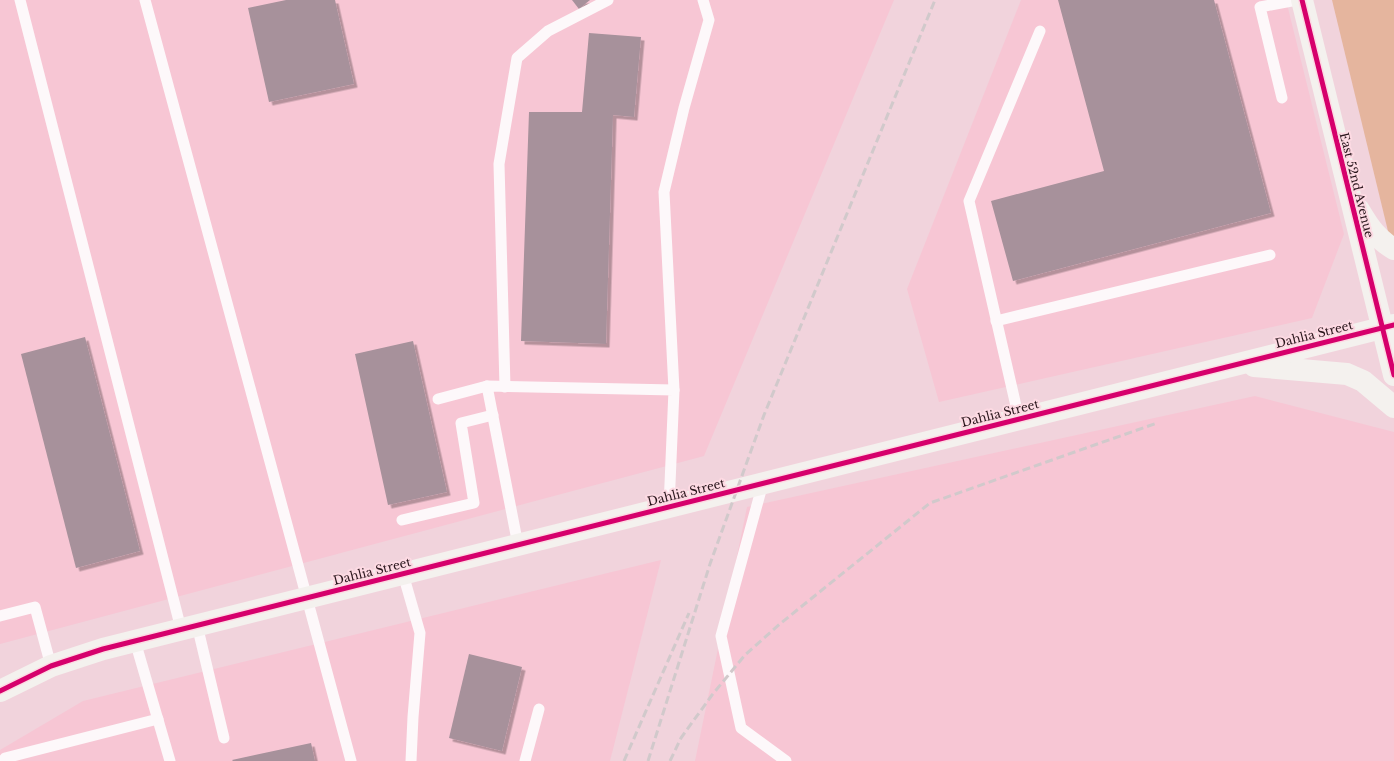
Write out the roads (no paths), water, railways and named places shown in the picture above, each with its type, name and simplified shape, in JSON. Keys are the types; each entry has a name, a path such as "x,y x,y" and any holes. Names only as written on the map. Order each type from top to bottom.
{"street":[{"name":"East 52nd Avenue","path":"1302,0 1346,180 1388,326 1394,375"},
{"path":"1346,180 1370,229 1382,242 1394,249"},
{"name":"Dahlia Street","path":"0,692 52,666 135,641 1388,326"},
{"path":"1215,369 1256,366 1348,374 1363,381 1394,407"}],"lane":[{"path":"20,0 189,627 224,738"},
{"path":"145,0 308,597 351,761"},
{"path":"505,387 499,164 517,58 548,31 608,0"},
{"path":"669,507 674,390 664,192 684,108 709,20 703,0"},
{"path":"1282,98 1260,4 1297,0"},
{"path":"1019,419 969,201 1040,31"},
{"path":"996,321 1270,254"},
{"path":"488,386 518,545"},
{"path":"438,399 488,386 674,390"},
{"path":"402,520 474,503 461,423 493,415"},
{"path":"763,483 721,636 741,728 786,761"},
{"path":"403,574 420,633 412,717 411,761"},
{"path":"0,616 35,607 52,666"},
{"path":"135,641 170,761"},
{"path":"525,761 539,709"},
{"path":"3,761 5,758 158,719"}],"railway":[{"path":"648,761 710,564 764,415 935,0"},
{"path":"670,761 681,738 712,695 745,655 781,623 930,503 1157,423"},
{"path":"624,761 689,613"}]}
